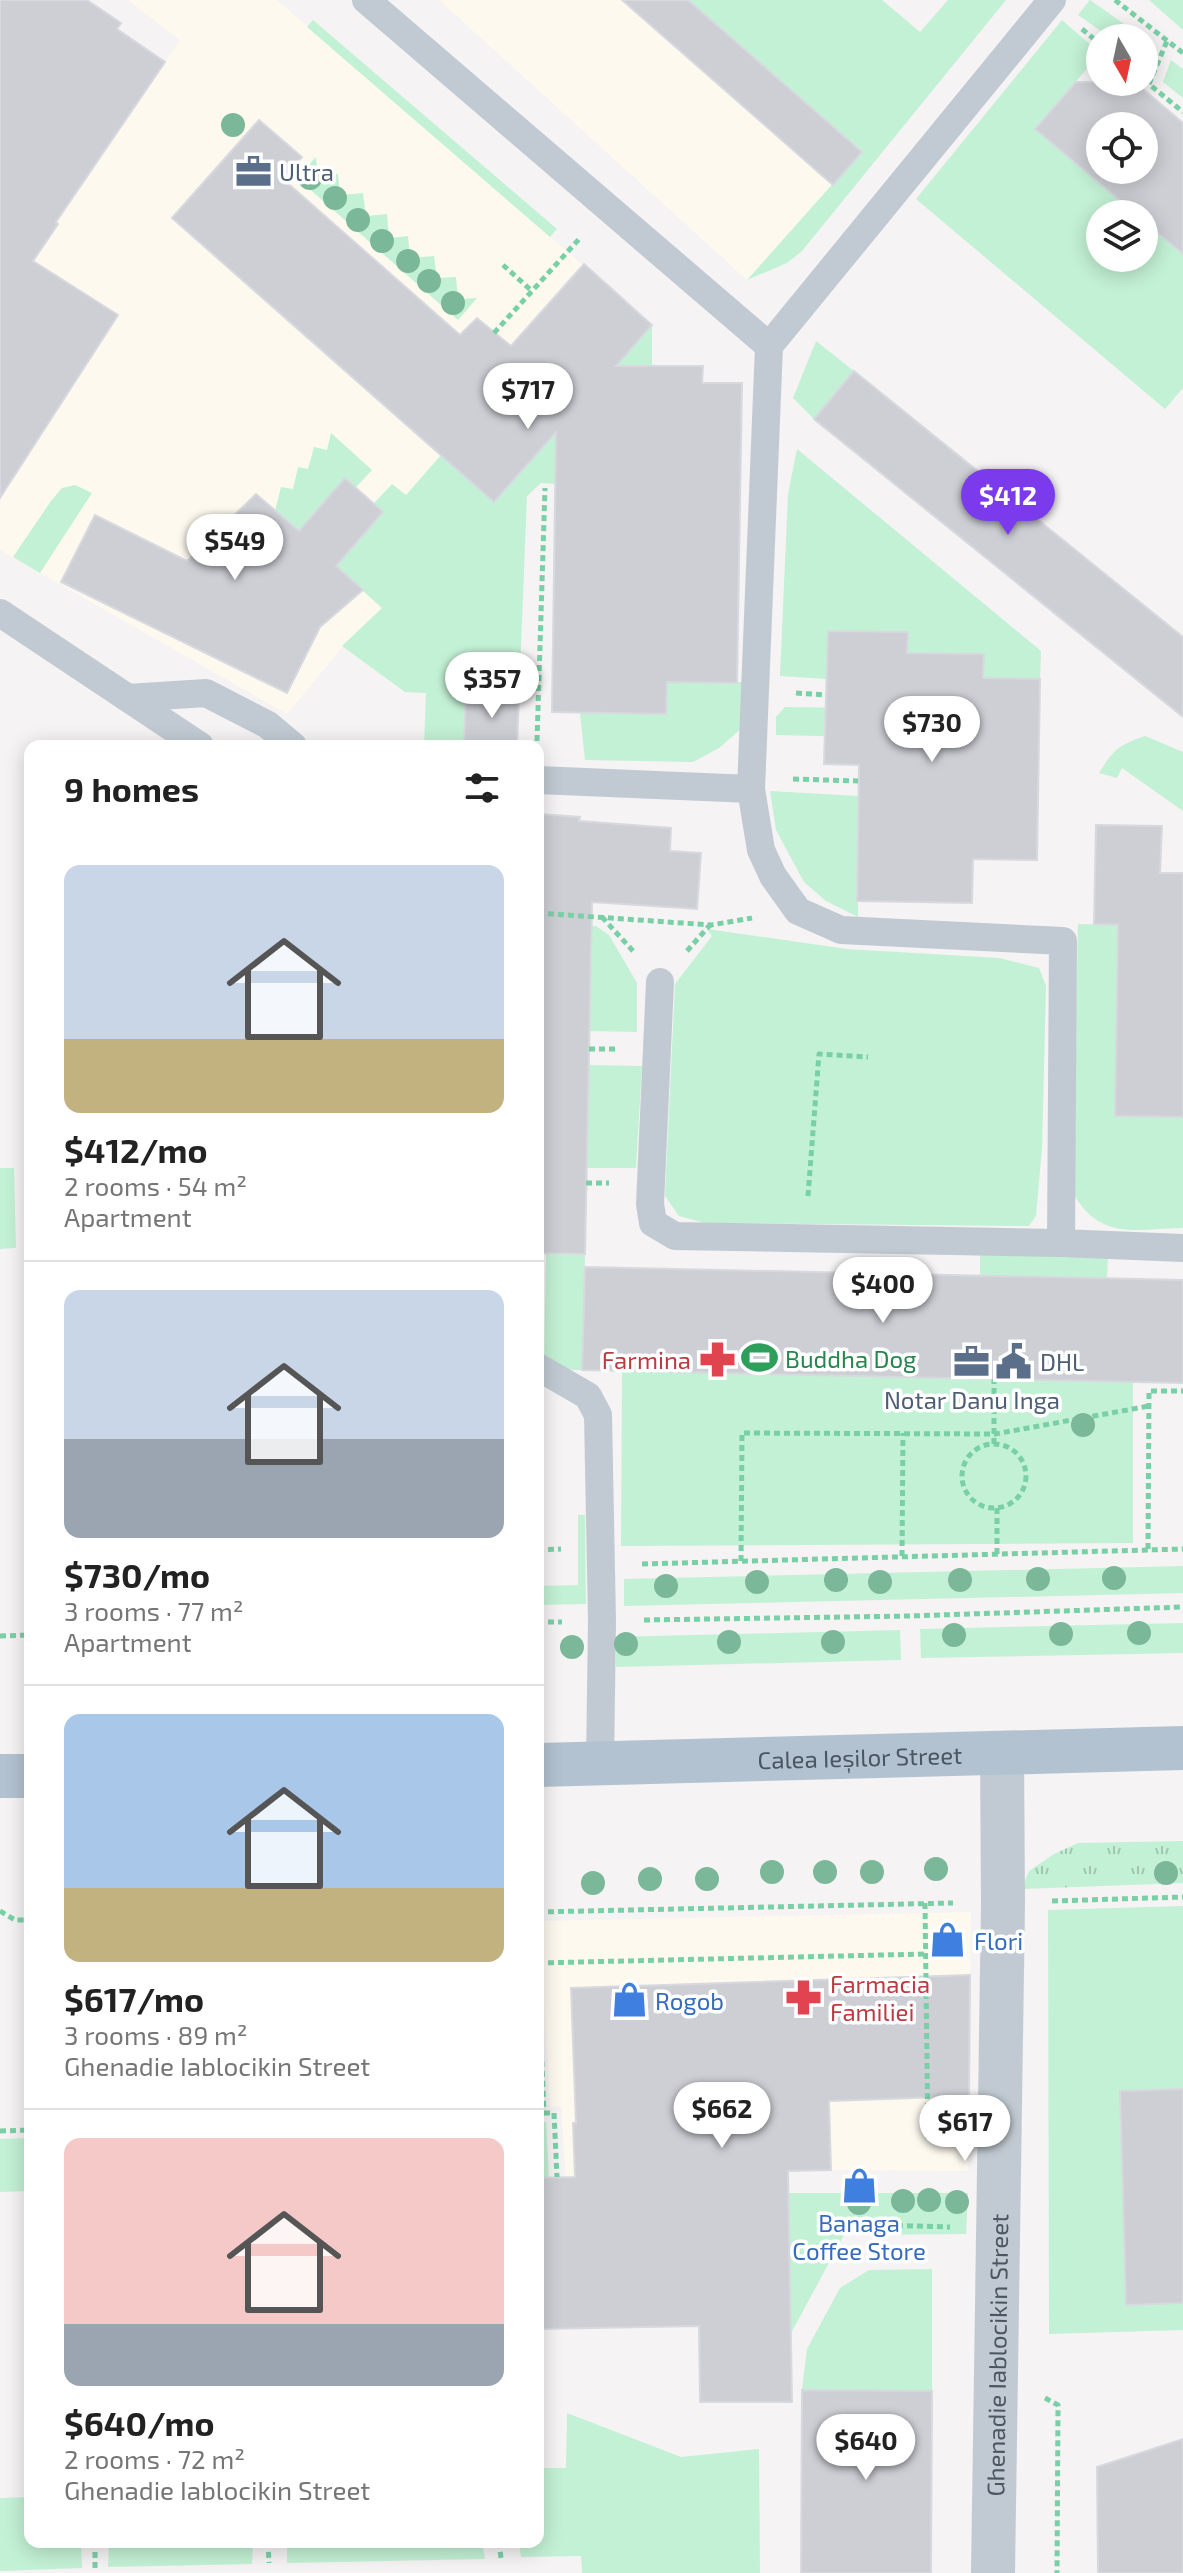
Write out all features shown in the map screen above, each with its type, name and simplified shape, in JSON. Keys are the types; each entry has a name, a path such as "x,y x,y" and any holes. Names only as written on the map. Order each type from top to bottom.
{"main road":[{"name":"Calea Ieșilor Street","path":"544,1765 1183,1748"},
{"path":"0,1776 24,1776"}],"street":[{"name":"Ghenadie Iablocikin Street","path":"993,2573 1003,1903 1002,1753"}],"lane":[{"path":"366,0 769,346"},
{"path":"1052,0 769,346 752,784 761,850 773,876 798,911 841,930 1063,941 1061,1243"},
{"path":"0,613 191,740"},
{"path":"128,698 206,693 268,725 286,740"},
{"path":"544,780 752,784"},
{"path":"660,982 650,1193 653,1223 675,1236 1183,1248"},
{"path":"544,1370 588,1396 598,1415 602,1621 600,1764"}],"path":[{"path":"1115,0 1183,53"},
{"path":"1158,59 1167,41"},
{"path":"1158,92 1183,112"},
{"path":"494,333 607,207"},
{"path":"503,265 532,291"},
{"path":"537,740 545,488"},
{"path":"752,784 858,781"},
{"path":"544,913 711,925 798,911"},
{"path":"805,1238 819,1054 868,1057"},
{"path":"994,1379 994,1444"},
{"path":"1148,1549 1149,1391 1183,1391"},
{"path":"741,1561 742,1433 995,1434 1149,1406"},
{"path":"902,1556 903,1433"},
{"path":"994,1444 1015,1451 1025,1471 1021,1492 1007,1506 997,1508 977,1503 969,1497 961,1479 966,1459 974,1450 994,1444"},
{"path":"997,1508 997,1554"},
{"path":"601,1565 1183,1549"},
{"path":"544,1622 1183,1607"},
{"path":"0,1636 24,1635"},
{"path":"1051,1901 1183,1897"},
{"path":"925,1903 928,2143"},
{"path":"544,1912 961,1903"},
{"path":"0,1911 15,1920 24,1920"},
{"path":"544,1963 925,1954"},
{"path":"544,2114 554,2113 557,2177"},
{"path":"0,2131 24,2130"},
{"path":"847,2224 999,2228"},
{"path":"1035,2394 1058,2405 1057,2573"},
{"path":"95,2548 95,2568"},
{"path":"268,2548 269,2563"},
{"path":"500,2548 501,2558"}],"shaded area":[{"path":"128,0 277,0 652,325 494,502 343,646 287,714 0,550 0,310 65,208 180,40"},
{"path":"439,0 688,0 862,152 747,280"},
{"path":"971,1912 968,2171 831,2170 566,2178 561,2106 550,2107 544,2007 544,1921"}],"green space":[{"path":"688,0 882,0 920,32 948,0 1006,0 802,251 787,263 747,280 861,152"},
{"path":"1090,0 1124,24 1091,24 1078,15"},
{"path":"1149,0 1183,0 1183,30"},
{"path":"313,20 557,229 550,237 307,27"},
{"path":"1062,20 1086,41 1086,70 1036,129 1086,172 1086,184 1101,184 1120,200 1086,200 1086,272 1158,272 1158,233 1183,254 1183,388 1165,409 916,199"},
{"path":"1171,60 1183,69 1183,98 1163,82"},
{"path":"316,157 318,176 338,174 340,195 363,193 366,216 387,214 389,238 408,236 410,258 434,256 437,278 456,277 458,299 477,298 458,320 297,178"},
{"path":"652,325 652,366 556,484 541,483 527,496 519,695 466,694 464,740 424,740 426,693 405,692 342,646 382,608 324,556 392,484 406,495 441,455 495,502"},
{"path":"816,341 854,371 814,419 793,398"},
{"path":"331,433 372,470 307,540 275,511 281,487 293,489 298,467 308,469 314,447 327,450"},
{"path":"797,449 1041,651 1040,679 983,678 984,655 907,653 907,632 828,631 827,679 780,676 788,494"},
{"path":"75,485 92,493 40,573 13,557 62,488"},
{"path":"667,682 743,682 743,727 719,748 693,762 585,760 580,713 666,714"},
{"path":"785,707 856,708 856,737 776,735 776,717"},
{"path":"1145,736 1183,752 1183,811 1122,768 1117,778 1099,773 1118,749"},
{"path":"770,791 858,796 858,917 826,901 804,882 776,830"},
{"path":"544,924 596,926 609,935 637,983 637,1032 589,1031 544,937"},
{"path":"1078,924 1118,925 1115,1116 1183,1117 1183,1228 1133,1230 1106,1225 1083,1207 1072,1191"},
{"path":"707,929 847,949 999,958 1039,968 1046,986 1042,1148 1036,1216 1029,1226 705,1223 679,1216 665,1196 675,984 712,936"},
{"path":"588,1065 642,1066 636,1168 587,1168"},
{"path":"0,1168 14,1168 16,1248 0,1249"},
{"path":"980,1252 1108,1255 1107,1279 980,1276"},
{"path":"546,1254 585,1255 582,1370 544,1369"},
{"path":"622,1371 1133,1382 1133,1543 621,1546"},
{"path":"578,1515 585,1515 586,1604 544,1605 544,1586 578,1585"},
{"path":"1183,1566 1183,1593 624,1606 624,1579"},
{"path":"1183,1623 1183,1653 921,1658 920,1629"},
{"path":"900,1630 901,1660 616,1667 616,1637"},
{"path":"1183,1841 1183,1883 1022,1889 1029,1871 1078,1843"},
{"path":"1183,1906 1183,2089 1120,2092 1126,2304 1183,2303 1183,2330 1049,2334 1048,1910"},
{"path":"544,2122 546,2122 549,2178 544,2178"},
{"path":"24,2138 24,2191 0,2192 0,2139"},
{"path":"788,2193 968,2193 966,2234 844,2235 790,2335"},
{"path":"932,2269 932,2391 802,2390 807,2349 840,2288 869,2270"},
{"path":"567,2413 681,2457 759,2449 760,2573 582,2573 581,2556 521,2557 520,2548 544,2548 544,2468 566,2468"},
{"path":"24,2497 24,2548 81,2548 82,2568 0,2571 0,2498"},
{"path":"109,2548 253,2548 252,2564 108,2567"},
{"path":"287,2548 483,2548 485,2559 287,2563"}],"building":[{"path":"0,0 87,0 121,23 117,29 165,62 33,261 118,315 0,498"},
{"path":"622,0 688,0 862,152 833,185"},
{"path":"1076,82 1086,82 1086,96 1151,96 1183,123 1183,254 1158,233 1158,200 1119,200 1100,184 1158,184 1158,112 1086,112 1086,172 1035,129"},
{"path":"259,120 302,157 283,179 460,335 477,318 511,346 584,264 652,325 616,366 703,366 702,383 742,383 737,683 667,682 666,714 552,712 556,432 494,502 172,218"},
{"path":"854,371 1183,637 1183,717 814,419"},
{"path":"345,478 383,512 336,566 363,590 320,627 287,693 61,582 95,515 187,561 256,494 299,531"},
{"path":"828,631 908,632 907,653 984,654 983,678 1040,679 1037,860 973,859 972,903 857,901 859,765 824,764"},
{"path":"466,693 519,695 517,740 464,740"},
{"path":"544,814 580,817 579,821 671,828 670,851 701,853 697,909 592,902 585,1254 544,1253"},
{"path":"1096,825 1162,826 1160,873 1183,873 1183,1117 1115,1116 1118,925 1094,924"},
{"path":"585,1267 1183,1280 1183,1383 582,1370"},
{"path":"970,1975 969,2096 829,2101 831,2170 788,2171 792,2402 700,2402 699,2326 544,2329 544,2178 575,2177 571,1988"},
{"path":"1183,2089 1183,2303 1126,2305 1120,2091"},
{"path":"802,2390 932,2391 931,2573 801,2573"},
{"path":"1183,2439 1183,2573 1098,2573 1097,2467"}],"place":[{"name":"Ultra","path":"253,171"},
{"name":"Buddha Dog","path":"759,1358"},
{"name":"Farmina","path":"717,1359"},
{"name":"DHL","path":"1014,1361"},
{"name":"Notar Danu Inga","path":"972,1362"},
{"name":"Flori","path":"948,1940"},
{"name":"Farmacia Familiei","path":"804,1997"},
{"name":"Rogob","path":"629,2000"},
{"name":"Banaga Coffee Store","path":"859,2185"}]}
